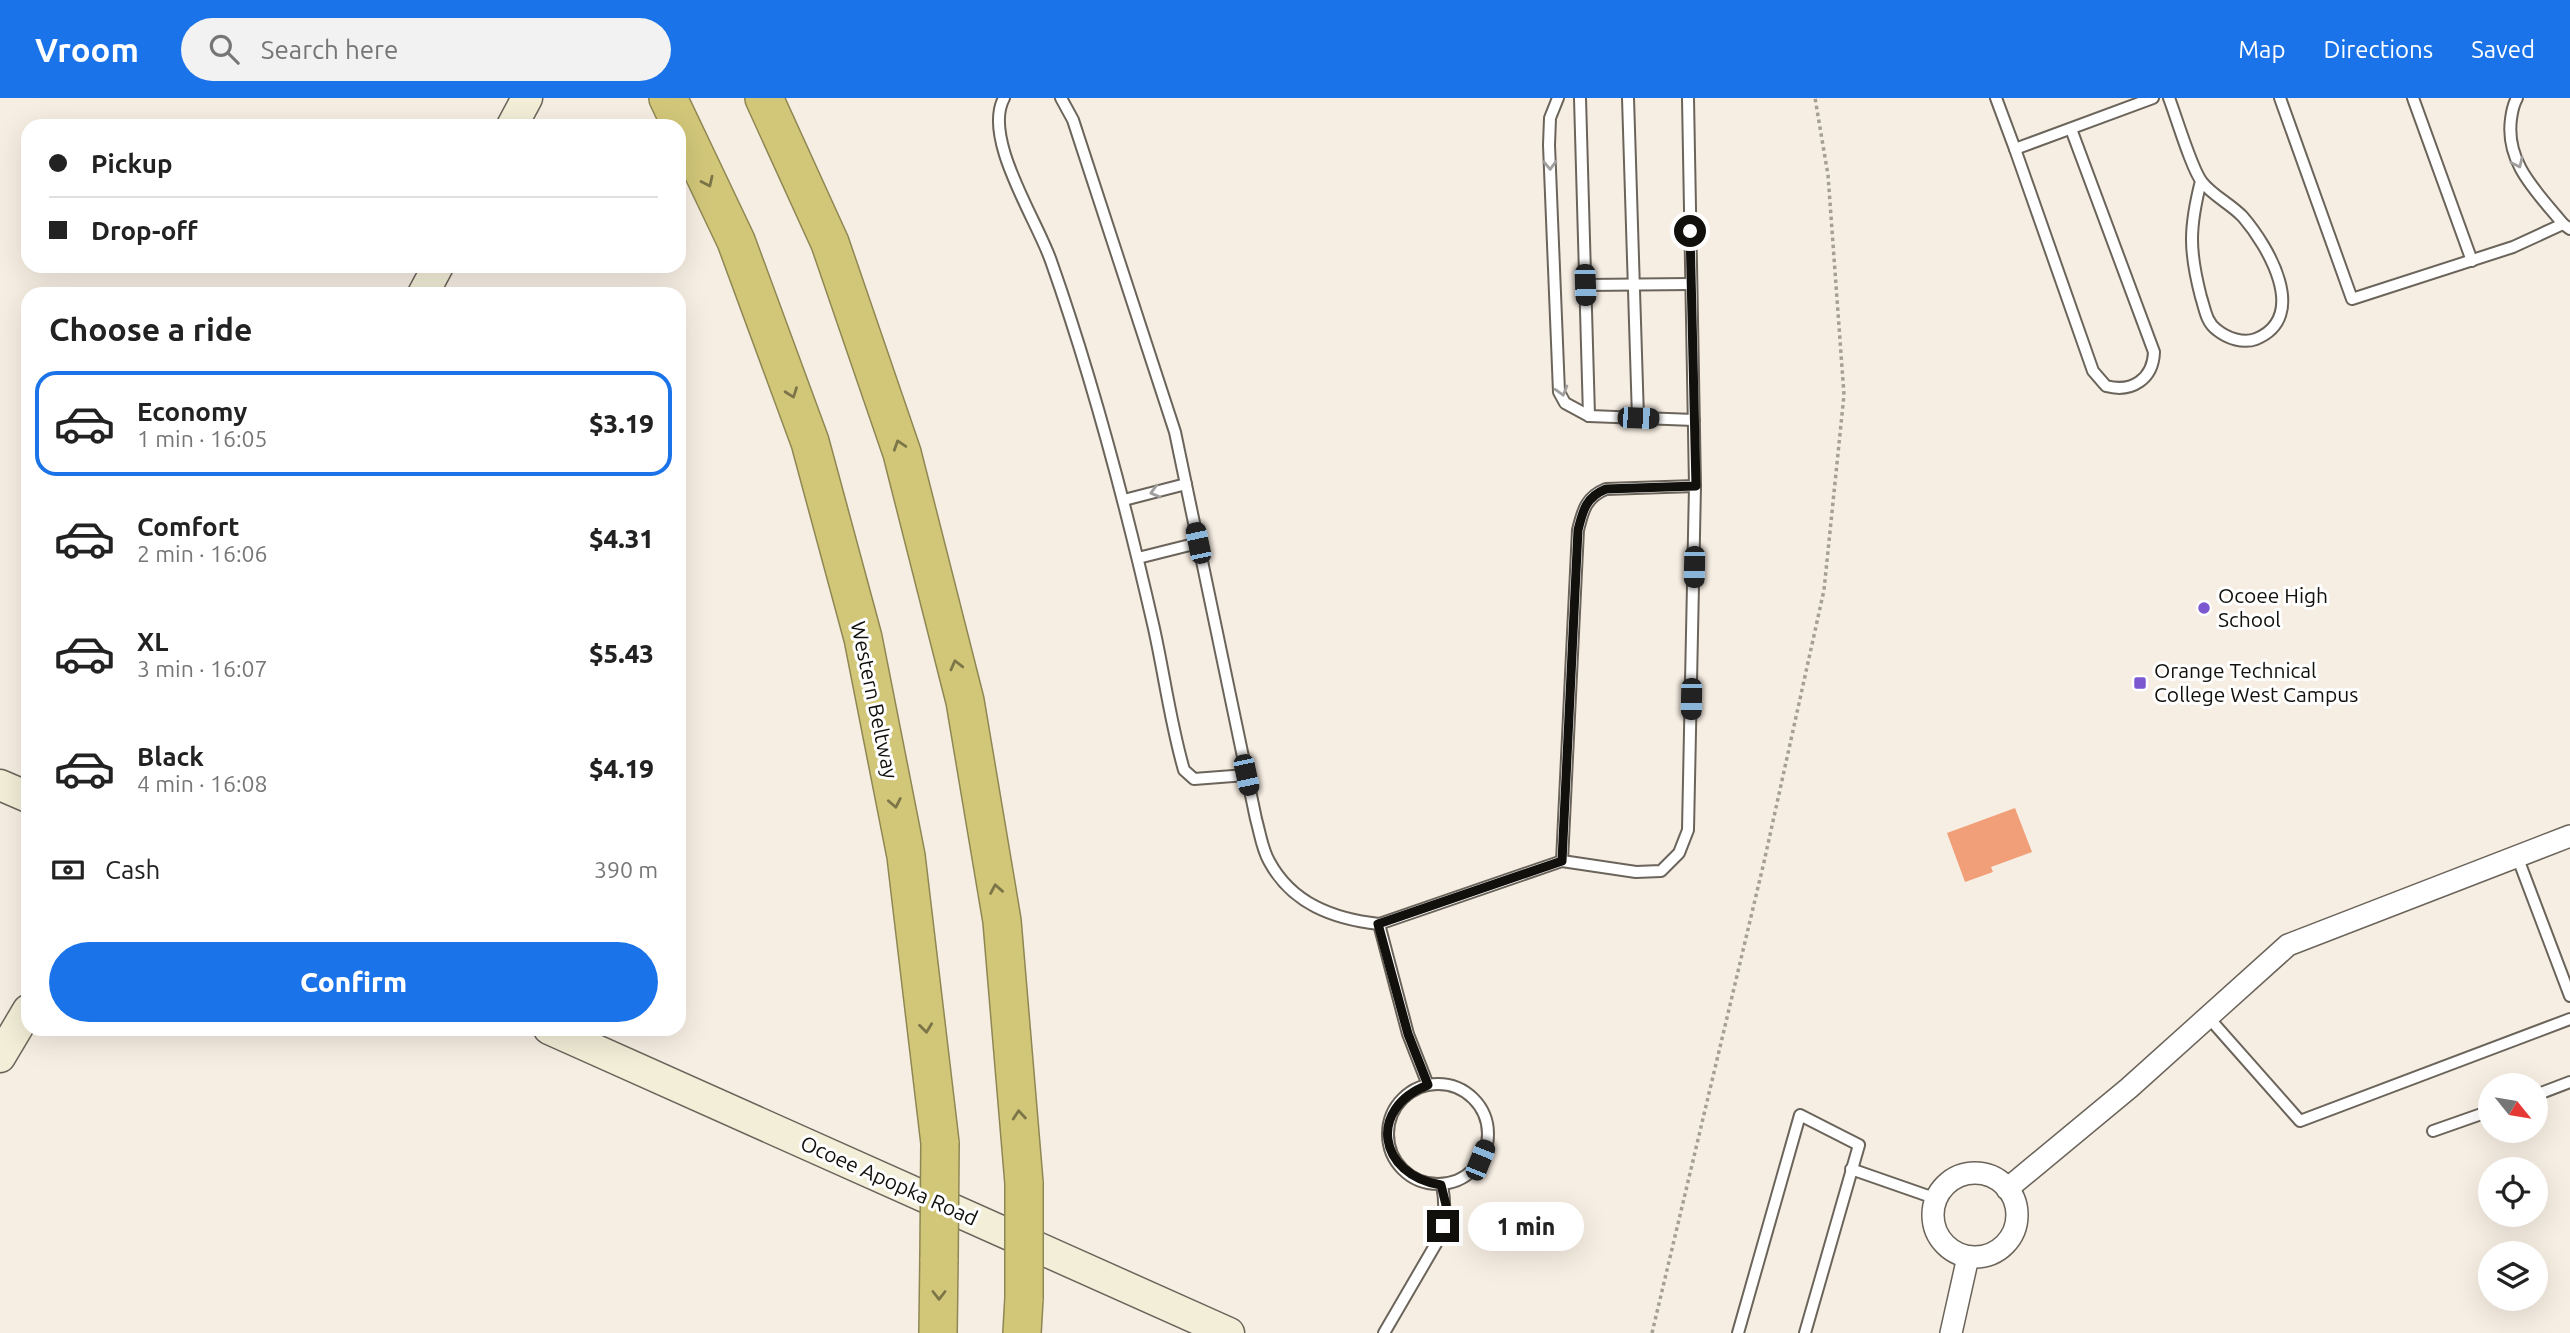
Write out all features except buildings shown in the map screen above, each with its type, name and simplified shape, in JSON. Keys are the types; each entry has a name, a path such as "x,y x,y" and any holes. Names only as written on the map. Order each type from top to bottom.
{"highway":[{"name":"Western Beltway","path":"668,98 678,119"},
{"path":"764,98 830,243 902,453 965,701 1002,921 1024,1183 1023,1316"},
{"name":"Western Beltway","path":"686,136 736,241 810,442 863,638 906,856 940,1143 938,1333"}],"main road":[{"path":"516,119 527,98"},
{"path":"0,785 21,794"},
{"path":"0,1058 21,1022"},
{"name":"Ocoee Apopka Road","path":"565,1036 1229,1333"}],"street":[{"path":"2007,1188 2129,1088 2209,1017 2237,988 2288,945 2570,836"},
{"path":"1976,1174 1991,1176 2007,1188 2017,1209 2012,1236 1993,1253 1968,1257 1945,1245 1937,1234 1934,1222 1937,1199 1949,1182 1962,1175 1976,1174"},
{"path":"1951,1333 1968,1257"}],"lane":[{"path":"1004,98 997,125 1003,153 1042,234 1070,313 1124,500 1184,770 1194,779 1246,775"},
{"path":"1061,98 1073,120 1175,432 1246,775 1269,862 1292,890 1320,910 1345,920 1378,924 1562,861 1636,872 1661,871 1679,853 1688,830 1696,486 1688,98"},
{"path":"1558,98 1550,118 1549,145 1559,392 1565,403 1589,416 1694,420"},
{"path":"1580,98 1589,416"},
{"path":"1628,98 1638,418"},
{"path":"1996,98 2093,371 2106,386 2127,388 2146,378 2154,352 2071,129"},
{"path":"2015,149 2153,98"},
{"path":"2169,98 2201,181 2241,215 2257,234 2283,286 2284,305 2279,318 2269,331 2255,340 2237,340 2224,336 2207,320 2192,260 2192,228 2201,181"},
{"path":"2280,98 2352,299 2472,261 2566,227 2516,166 2509,135 2513,103 2517,98"},
{"path":"2413,98 2472,261"},
{"path":"1585,285 1692,284"},
{"path":"1124,500 1186,484"},
{"path":"1562,861 1578,530 1584,506 1593,494 1606,489 1696,486"},
{"path":"1138,558 1198,543"},
{"path":"2517,856 2570,996"},
{"path":"1378,924 1408,1034 1428,1085"},
{"path":"2209,1017 2300,1121 2570,1019"},
{"path":"2548,1090 2570,1082"},
{"path":"1428,1085 1447,1085 1462,1090 1483,1112 1488,1128 1487,1144 1480,1160 1458,1181 1441,1185 1423,1182 1406,1172 1395,1159 1389,1143 1389,1126 1394,1111 1403,1098 1428,1085"},
{"path":"1738,1333 1800,1115 1859,1145 1805,1333"},
{"path":"2432,1131 2478,1115"},
{"path":"1852,1169 1937,1199"},
{"path":"1384,1333 1443,1226 1446,1205 1441,1185"}],"path":[{"path":"1652,1333 1764,862 1824,590 1844,396 1828,175 1815,98"}],"place":[{"name":"Ocoee High School","path":"2204,608"},
{"name":"Orange Technical College West Campus","path":"2140,683"}],"route":[{"path":"1443,1226 1446,1205 1441,1185 1423,1182 1406,1172 1395,1159 1389,1143 1389,1126 1394,1111 1403,1098 1428,1085 1408,1034 1378,924 1562,861 1578,530 1584,506 1593,494 1606,489 1696,486 1690,231"}]}
